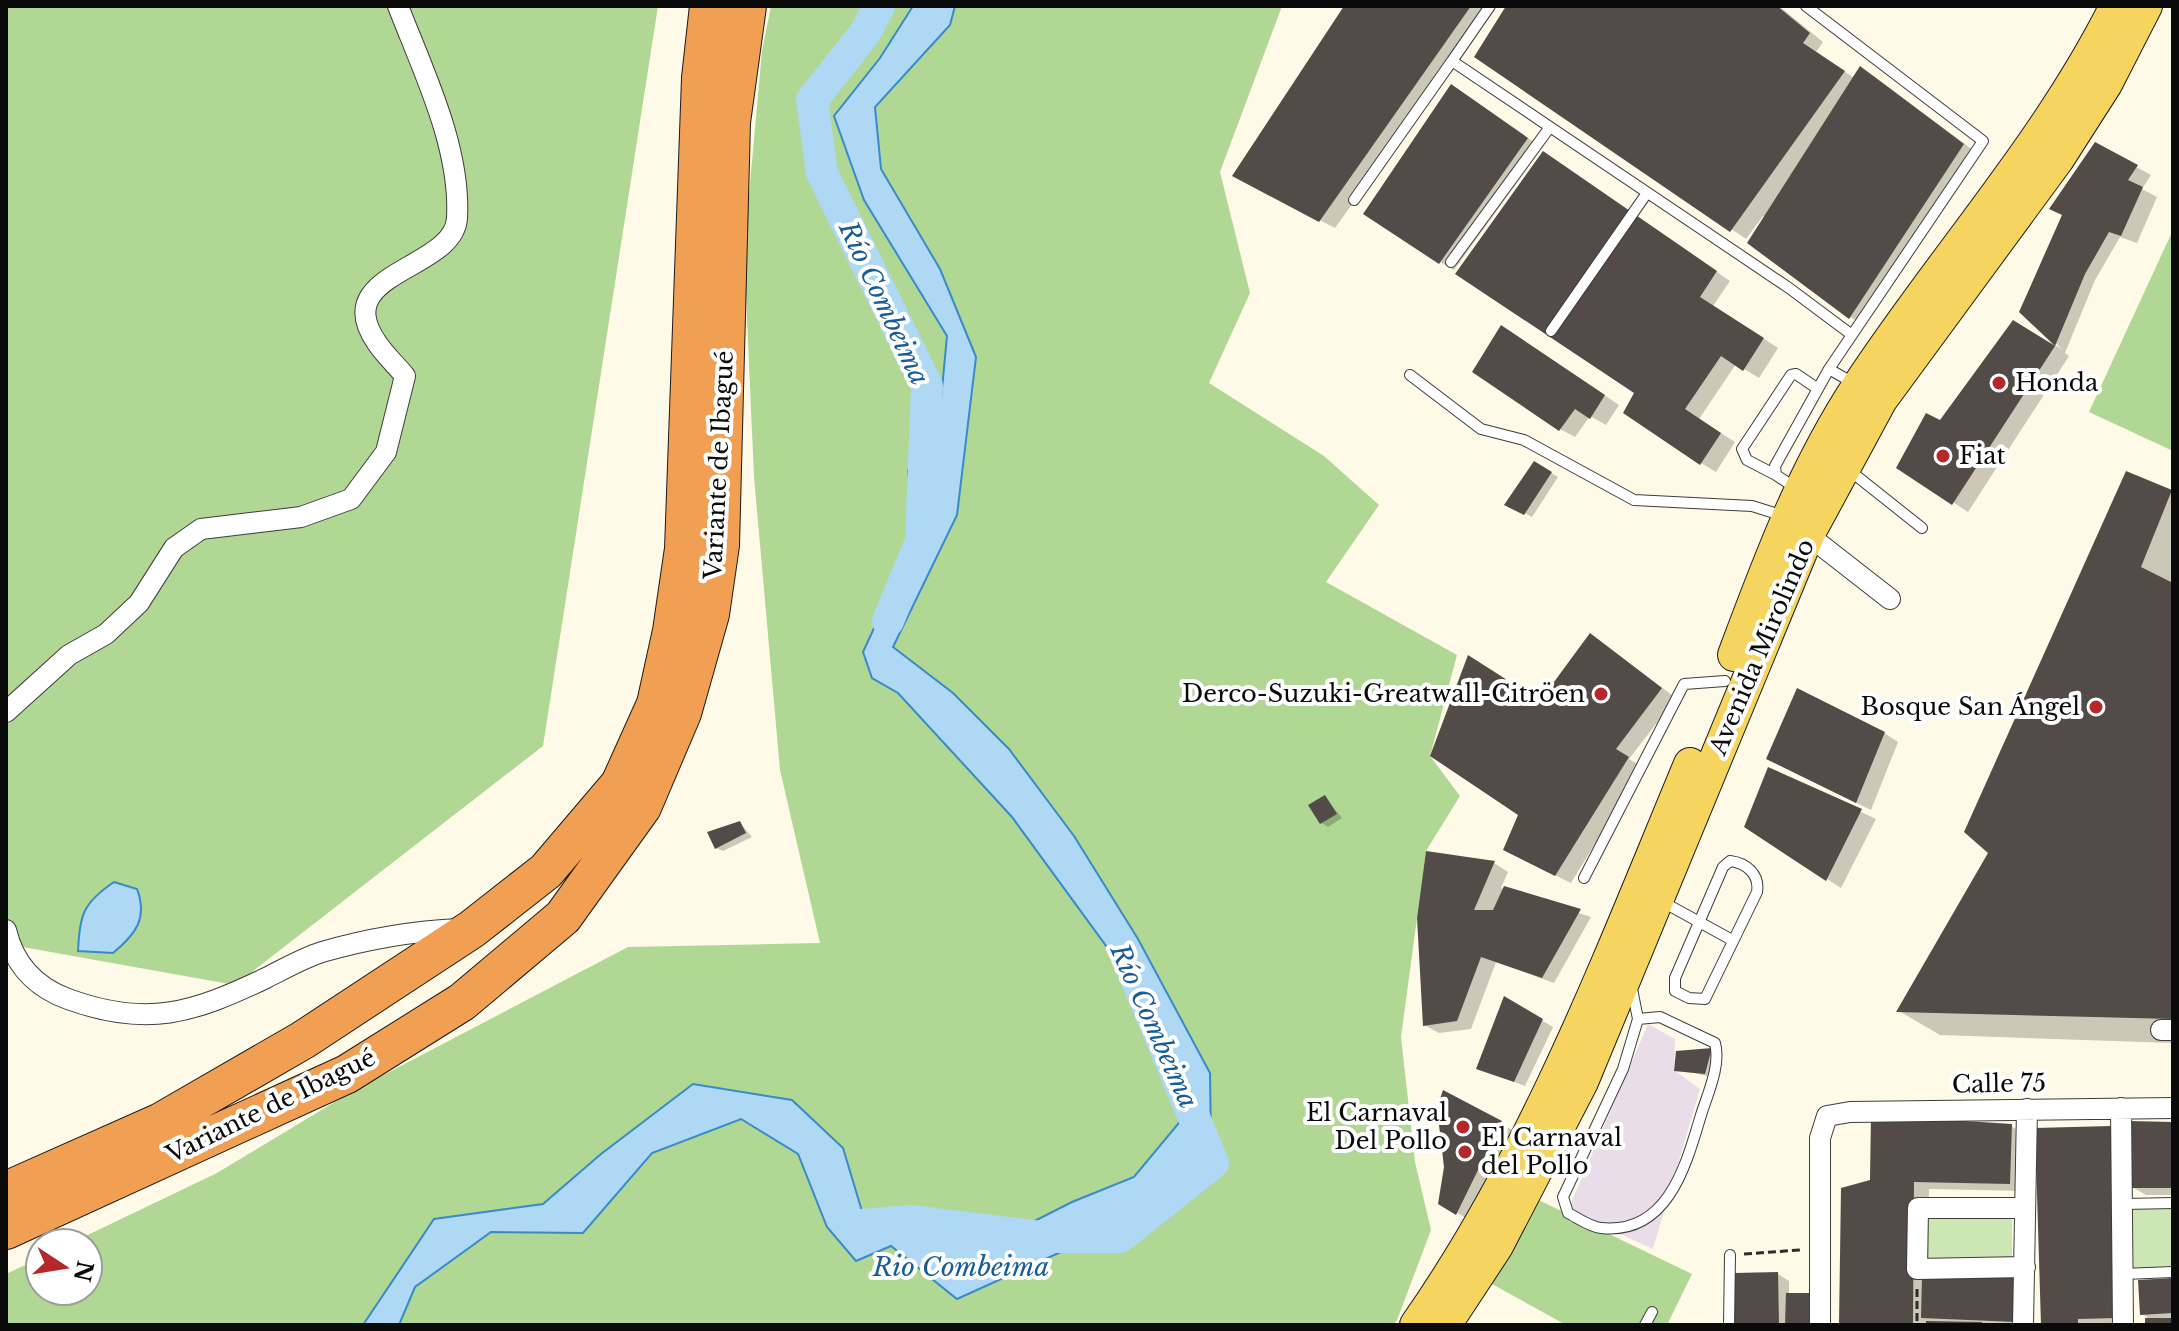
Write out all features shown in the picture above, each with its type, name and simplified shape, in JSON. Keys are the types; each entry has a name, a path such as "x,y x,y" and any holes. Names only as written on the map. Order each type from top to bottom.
{"highway":[{"name":"Variante de Ibagué","path":"6,1191 161,1122 303,1040 472,929 546,871 620,784 656,704 672,631 684,549 701,78 709,6"},
{"name":"Variante de Ibagué","path":"6,1230 347,1074 462,1002 563,917 642,807 682,713 710,614 720,545 731,122 747,6"}],"main road":[{"name":"Avenida Mirolindo","path":"1416,1325 1479,1230 1568,1057 1725,681 1792,504 1858,386 2076,84 2122,7"},
{"name":"Avenida Mirolindo","path":"1445,1325 1497,1246 1528,1191 1582,1082 1628,975 1659,900 1792,504 1845,466 1881,400 2058,159 2106,84 2122,7"}],"street":[{"path":"6,712 69,655 106,634 139,603 174,548 201,529 301,517 351,499 386,452 405,376 376,342 367,319 369,298 385,279 444,247 457,221 448,151 398,6"},
{"path":"1792,504 1890,599"},
{"path":"6,930 22,970 54,994 106,1013 174,1014 219,1000 319,953 420,931 472,929"},
{"path":"2121,1108 2123,1325"},
{"name":"Calle 75","path":"1820,1249 1820,1138 1827,1116 1850,1112 2173,1108"},
{"path":"2023,1325 2027,1109"},
{"path":"2024,1208 1918,1208 1917,1269 2025,1267"},
{"path":"1820,1249 1820,1325"}],"lane":[{"path":"1354,200 1490,6"},
{"path":"1792,504 1775,466 1829,369 1983,141 1806,6"},
{"path":"1452,61 1852,335"},
{"path":"1451,262 1550,127"},
{"path":"1551,331 1647,193"},
{"path":"1829,369 1858,386"},
{"path":"1792,504 1747,460 1742,449 1791,375 1796,374 1818,389"},
{"path":"1410,375 1481,429 1524,440 1634,500 1752,506 1792,504"},
{"path":"1845,466 1922,528"},
{"path":"1584,878 1684,684 1725,681"},
{"path":"1730,861 1739,862 1759,882 1732,940 1705,999 1689,998 1675,991 1675,978 1723,867 1730,861"},
{"path":"1659,900 1732,940"},
{"path":"1628,975 1638,1019 1623,1069 1563,1197 1568,1213 1599,1229 1626,1227 1646,1220 1673,1194 1715,1067 1715,1043 1707,1038 1660,1017 1638,1019"},
{"path":"2124,1204 2173,1203"},
{"path":"1729,1325 1730,1255"},
{"path":"2123,1274 2173,1272"},
{"path":"1645,1325 1652,1312"}],"path":[{"path":"1730,1255 1820,1249"},
{"path":"1917,1269 1917,1325"}],"shaded area":[{"path":"1648,1024 1675,1039 1674,1070 1700,1089 1653,1249 1568,1210"}],"green space":[{"path":"6,6 658,6 543,746 235,985 6,944"},
{"path":"771,6 1282,6 1220,172 1250,293 1209,383 1324,456 1379,505 1326,582 1457,655 1430,756 1460,796 1426,851 1401,1037 1415,1162 1431,1230 1397,1320 1393,1325 6,1325 6,1274 24,1266 24,1307 104,1307 104,1227 217,1173 353,1091 628,947 820,943 780,770 754,477 744,250 762,51"},
{"path":"2173,230 2173,451 2089,412"},
{"path":"1518,1190 1692,1274 1667,1325 1566,1325 1472,1273"},
{"path":"2131,1205 2173,1205 2173,1268 2131,1268"},
{"path":"2012,1213 2012,1264 1920,1266 1920,1215"}],"water":[{"name":"Rio Combeima","path":"913,6 955,6 950,25 875,107 881,169 940,269 976,357 957,515 893,647 953,693 1009,749 1074,836 1138,939 1210,1073 1211,1144 1163,1222 1063,1251 957,1299 891,1246 856,1261 827,1227 798,1154 741,1119 652,1153 583,1233 491,1232 415,1287 399,1325 363,1325 434,1219 543,1204 601,1154 693,1084 792,1100 843,1148 864,1218 987,1245 1072,1202 1134,1177 1183,1118 1166,1028 1012,817 898,693 872,678 863,652 881,613 918,563 908,471 939,421 947,336 864,200 834,116 880,58"},
{"path":"114,882 137,889 141,909 138,925 113,953 78,951 85,910 96,896"}],"building":[{"path":"1344,6 1471,6 1319,222 1232,176"},
{"path":"1506,6 1777,6 1810,33 1803,43 1845,71 1730,232 1474,57"},
{"path":"1860,66 1964,144 1849,319 1747,243"},
{"path":"1451,84 1528,138 1439,264 1363,214"},
{"path":"2095,142 2138,165 2128,180 2143,187 2121,236 2109,232 2085,274 2055,346 2019,312 2062,215 2049,209"},
{"path":"1543,151 1717,271 1700,297 1764,338 1743,371 1721,356 1685,409 1721,433 1700,465 1623,413 1634,393 1455,274"},
{"path":"2013,320 2055,346 1952,505 1896,468 1926,413 1940,420"},
{"path":"1501,325 1605,395 1590,419 1575,409 1559,431 1472,372"},
{"path":"1534,461 1552,472 1524,515 1504,505"},
{"name":"Bosque San Ángel","path":"2126,471 2172,490 2141,567 2173,583 2173,1019 1896,1012 1988,853 1964,832"},
{"path":"1590,633 1662,688 1616,749 1629,757 1555,876 1503,850 1518,815 1430,756 1468,655 1540,701"},
{"path":"1797,688 1885,732 1856,803 1766,759"},
{"path":"1768,767 1862,809 1826,881 1744,827"},
{"path":"1325,795 1337,814 1320,824 1308,805"},
{"path":"740,821 746,833 715,849 707,832"},
{"path":"1426,851 1495,861 1474,910 1493,910 1504,886 1581,909 1542,978 1481,957 1457,1021 1423,1026 1417,918"},
{"path":"1504,996 1543,1019 1514,1082 1476,1069"},
{"path":"1712,1048 1705,1074 1674,1071 1676,1051"},
{"name":"El Carnaval del Pollo","path":"1443,1090 1502,1121 1456,1215 1438,1204 1444,1167 1437,1108"},
{"path":"1871,1115 2012,1124 2010,1184 1914,1182 1913,1325 1839,1325 1841,1188 1870,1180"},
{"path":"2128,1121 2173,1122 2173,1188 2130,1188"},
{"path":"2111,1126 2117,1318 2078,1319 2078,1325 2041,1325 2035,1128"},
{"path":"1778,1272 1779,1325 1735,1325 1735,1273"},
{"path":"2017,1273 2016,1322 1921,1318 1922,1276"},
{"path":"2173,1278 2173,1313 2140,1315 2138,1280"},
{"path":"1786,1293 1812,1293 1812,1325 1785,1325"},
{"path":"2145,1318 2173,1318 2173,1325 2145,1325"},
{"path":"1926,1321 1982,1322 1982,1325 1926,1325"}],"waterway":[{"name":"Río Combeima","path":"879,6 865,33 812,100 822,173 927,386 921,541 888,621"},
{"name":"Río Combeima","path":"846,1220 849,1226 910,1221 1041,1237 1120,1237 1213,1163 1127,956"}],"place":[{"name":"Honda","path":"1999,383"},
{"name":"Fiat","path":"1943,456"},
{"name":"Derco-Suzuki-Greatwall-Citröen","path":"1601,694"},
{"name":"Bosque San Ángel","path":"2096,707"},
{"name":"El Carnaval Del Pollo","path":"1463,1127"},
{"name":"El Carnaval del Pollo","path":"1465,1152"}]}
